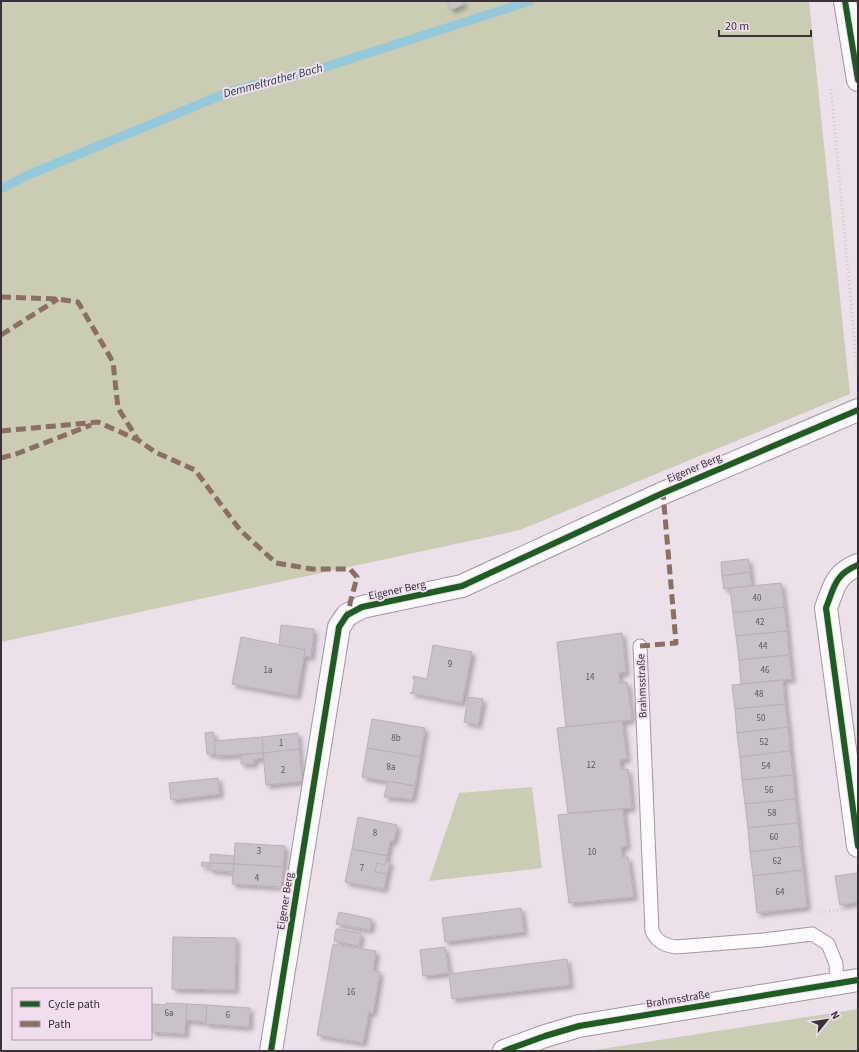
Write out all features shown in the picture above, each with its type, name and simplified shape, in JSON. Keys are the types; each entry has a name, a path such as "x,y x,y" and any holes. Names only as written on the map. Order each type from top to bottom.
{"street":[{"path":"845,1 858,80"},
{"name":"Eigener Berg","path":"271,1051 339,627 347,615 362,608 462,586 492,574 663,493 858,410"},
{"path":"858,565 845,570 835,583 826,608 858,846"},
{"name":"Brahmsstraße","path":"504,1051 545,1036 579,1026 848,982"}],"lane":[{"name":"Brahmsstraße","path":"640,646 652,931 656,939 676,947 763,940 812,934 828,944 836,964 848,982"}],"path":[{"path":"830,85 858,378"}],"green space":[{"path":"1,1 809,1 850,394 520,530 1,642"},
{"path":"532,787 542,868 429,881 459,793"},
{"path":"858,1009 858,1051 593,1051 595,1050"}],"building":[{"path":"447,1 462,1 464,4 451,10"},
{"path":"748,559 750,572 722,576 721,562"},
{"path":"750,572 751,586 724,589 722,576"},
{"path":"781,583 784,607 733,613 730,588"},
{"path":"784,607 787,631 736,636 733,613"},
{"path":"281,625 314,629 311,657 304,656 305,650 279,645"},
{"path":"787,631 789,655 739,660 736,636"},
{"path":"622,633 626,672 619,673 620,683 627,682 632,720 566,727 557,642"},
{"path":"241,637 305,650 297,696 232,684"},
{"path":"433,645 472,652 462,703 410,693 412,693 415,679 413,679 413,676 427,679"},
{"path":"789,655 792,679 741,684 739,660"},
{"path":"783,680 785,704 735,709 732,685"},
{"path":"468,697 483,699 478,725 464,722"},
{"path":"785,704 788,727 737,733 735,709"},
{"path":"372,719 425,728 420,757 367,748"},
{"path":"622,721 627,759 620,760 621,770 628,769 632,808 568,813 557,728"},
{"path":"788,727 790,751 740,757 737,733"},
{"path":"213,732 216,754 207,754 205,733"},
{"path":"298,733 299,749 263,753 262,737"},
{"path":"262,737 263,753 216,756 214,741"},
{"path":"367,748 420,757 415,786 362,777"},
{"path":"299,749 302,781 266,785 263,753"},
{"path":"790,751 793,775 742,780 740,757"},
{"path":"263,753 264,758 254,759 254,764 241,764 241,755"},
{"path":"793,775 795,799 745,804 742,780"},
{"path":"218,778 220,794 171,800 169,783"},
{"path":"388,781 415,786 412,799 384,797"},
{"path":"795,799 798,823 748,828 745,804"},
{"path":"623,809 627,846 621,847 622,857 628,857 634,897 569,903 558,815"},
{"path":"358,817 397,825 394,841 390,841 387,856 352,849"},
{"path":"798,823 800,846 750,852 748,828"},
{"path":"235,843 285,846 283,867 234,864"},
{"path":"800,846 803,870 753,876 750,852"},
{"path":"352,849 387,856 385,865 377,863 375,872 387,874 384,889 345,882"},
{"path":"210,854 234,856 234,864 210,863"},
{"path":"386,861 390,862 387,874 375,872 377,863 385,865"},
{"path":"202,862 210,863 209,867 201,866"},
{"path":"210,863 234,864 233,872 210,870"},
{"path":"234,864 283,867 281,887 232,884"},
{"path":"803,870 807,907 757,913 753,876"},
{"path":"858,873 858,902 840,905 835,876"},
{"path":"521,908 524,932 445,942 442,918"},
{"path":"339,912 372,919 370,930 336,924"},
{"path":"336,929 361,933 359,946 334,941"},
{"path":"173,937 236,938 235,990 172,989"},
{"path":"333,944 376,951 373,971 380,972 373,1013 369,1012 363,1043 317,1035"},
{"path":"445,947 449,973 423,976 420,950"},
{"path":"567,959 570,985 452,999 449,974"},
{"path":"166,1003 187,1004 185,1034 152,1032 152,1004 166,1005"},
{"path":"187,1004 207,1005 206,1022 186,1020"},
{"path":"207,1005 250,1008 249,1027 206,1024"}],"waterway":[{"name":"Demmeltrather Bach","path":"1,189 28,175 234,90 316,70 530,1"}],"marked path":[{"path":"1,297 58,299 78,302 113,362 118,408 138,440"},
{"path":"1,335 58,299"},
{"path":"1,431 98,422 138,440 155,452 195,470 240,530 276,563 312,569 350,569 357,577 347,615"},
{"path":"1,458 16,454 91,425"},
{"path":"640,646 676,643 663,493"}],"cycle path":[{"path":"845,1 858,80"},
{"path":"271,1051 339,627 347,615 362,607 462,586 663,493 858,410"},
{"path":"858,565 844,573 836,582 826,608 858,846"},
{"path":"504,1051 545,1036 579,1026 858,980"}]}
